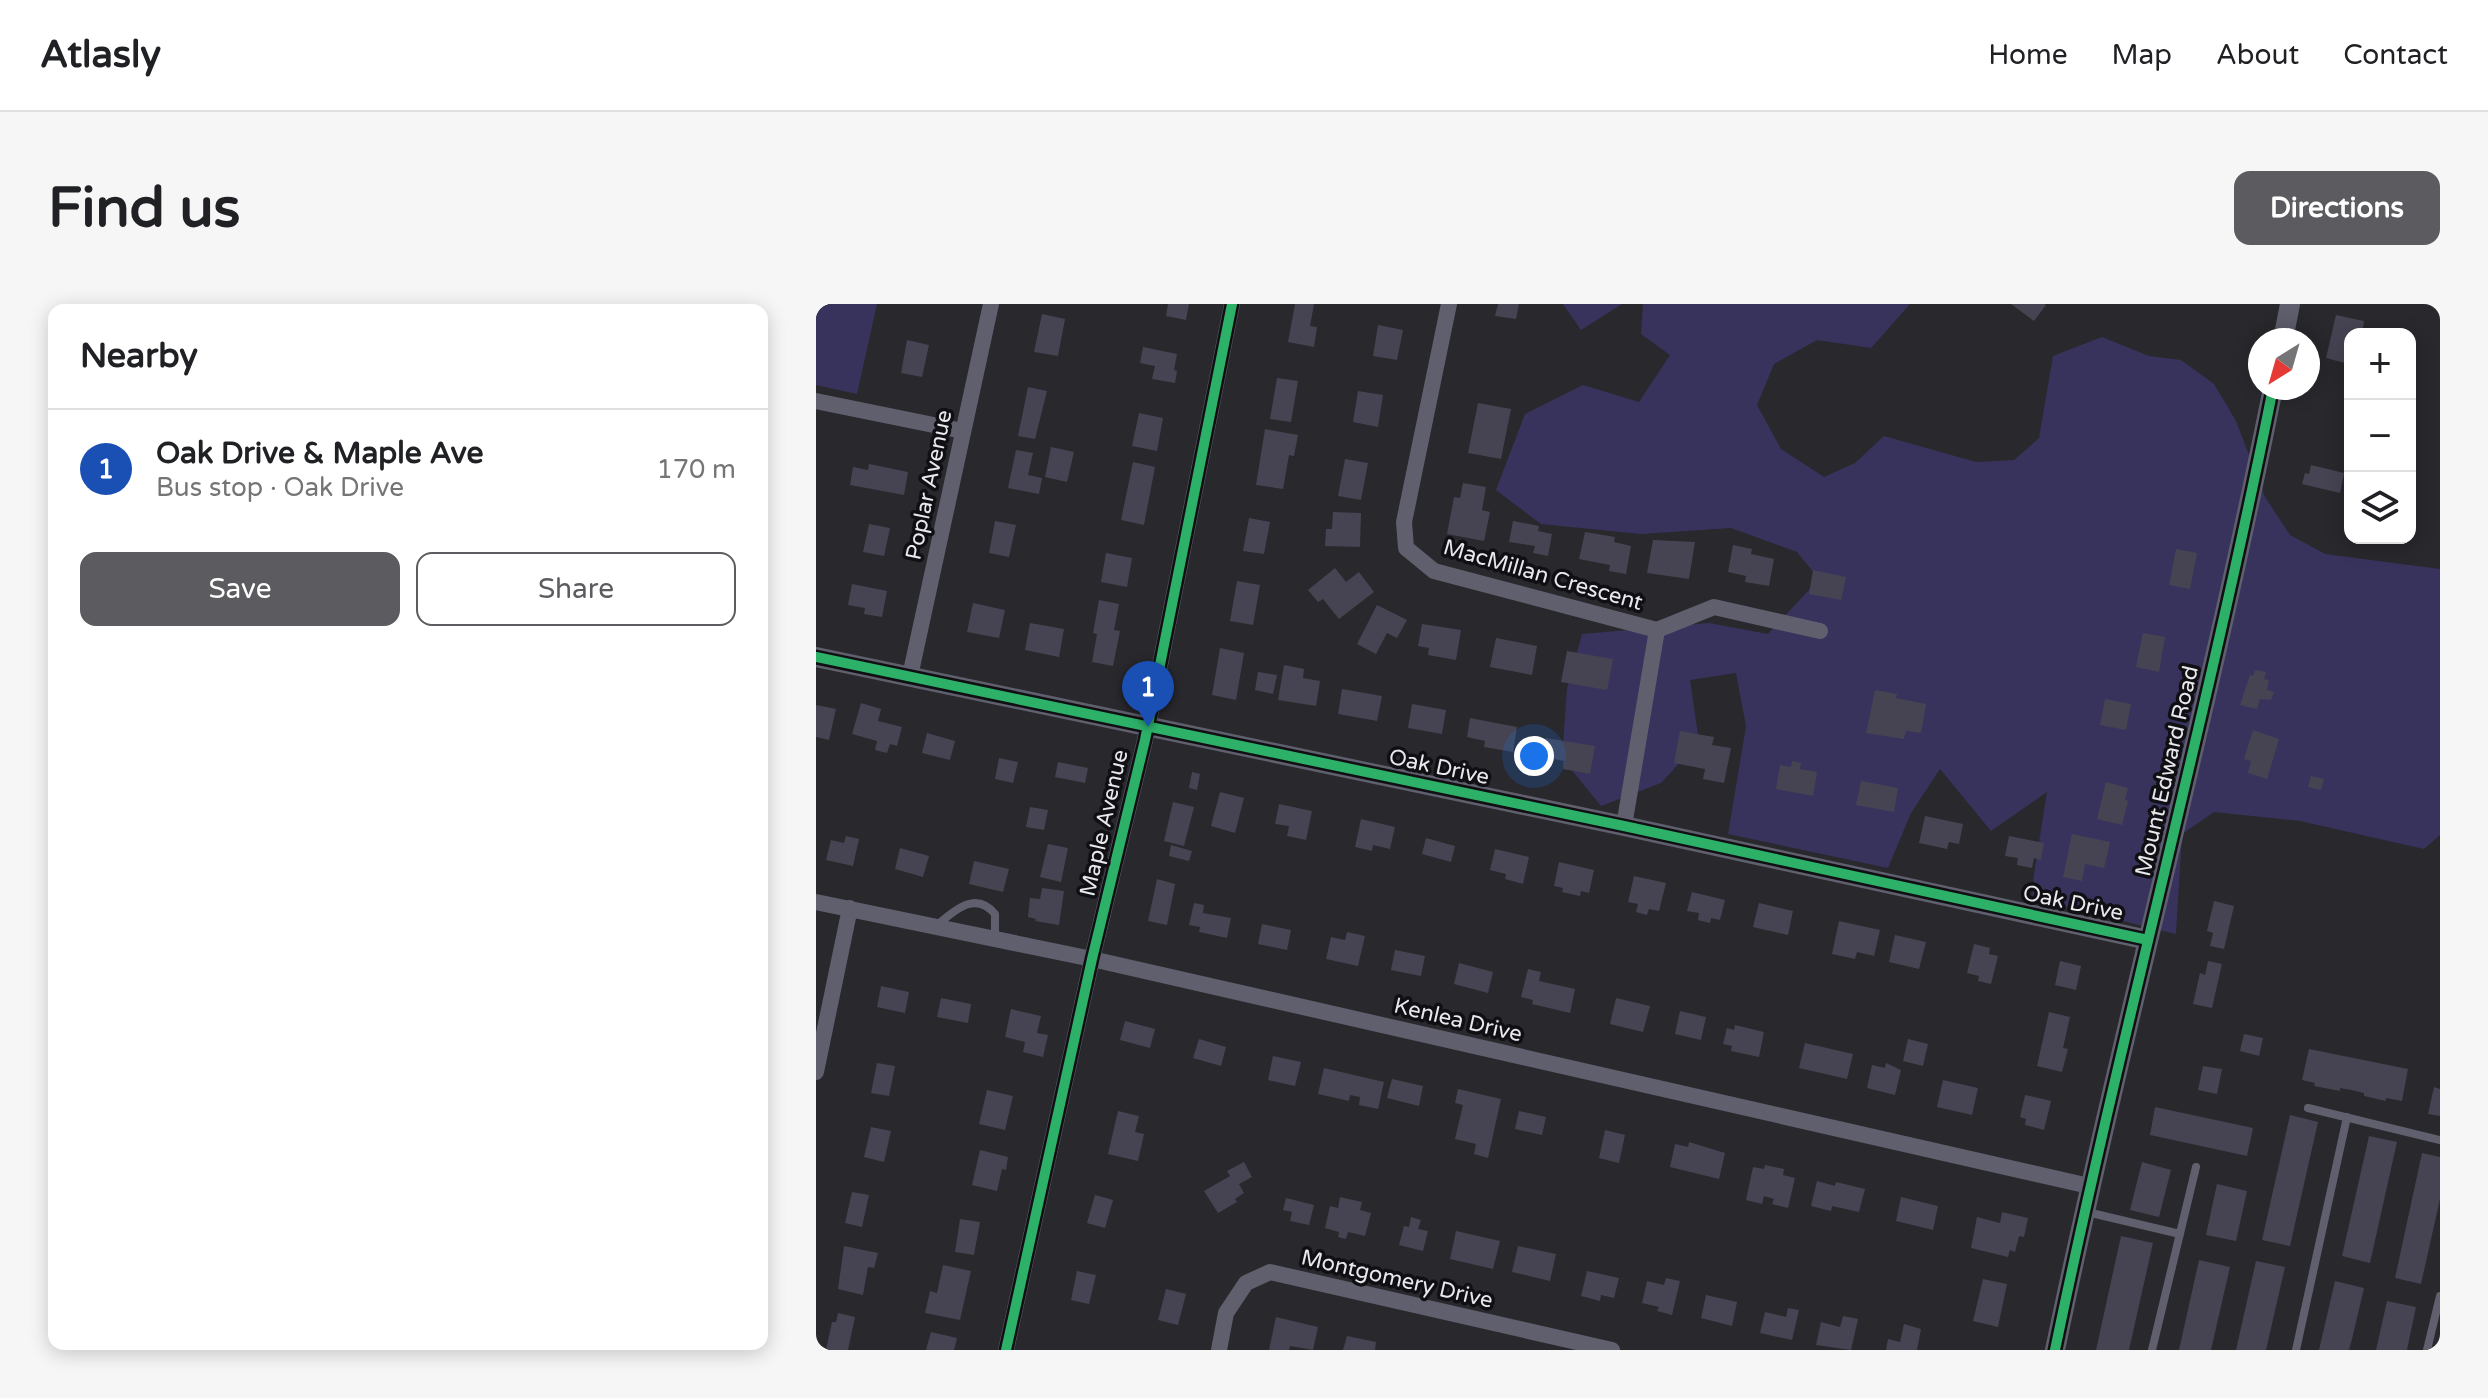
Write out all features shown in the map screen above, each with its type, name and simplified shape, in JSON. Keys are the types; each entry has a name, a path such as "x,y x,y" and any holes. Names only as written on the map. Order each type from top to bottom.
{"street":[{"name":"Poplar Avenue","path":"910,676 991,304"},
{"name":"Maple Avenue","path":"1006,1350 1092,959 1148,727 1232,304"},
{"name":"MacMillan Crescent","path":"1449,304 1404,522 1406,548 1434,571 1657,630 1714,607 1820,631"},
{"path":"2285,328 2290,304"},
{"name":"Mount Edward Road","path":"2055,1350 2089,1186 2249,509 2271,400"},
{"path":"816,401 963,431"},
{"path":"1624,826 1657,630"},
{"name":"Oak Drive","path":"816,657 1624,826 2148,940"},
{"name":"Kenlea Drive","path":"816,902 1092,959 2089,1186"},
{"path":"816,1072 850,908"},
{"name":"Montgomery Drive","path":"1219,1350 1226,1313 1246,1283 1270,1272 1612,1350"}],"lane":[{"path":"936,926 957,908 967,903 979,903 988,906 995,914 995,938"},
{"path":"2308,1108 2440,1140"},
{"path":"2296,1350 2347,1117"},
{"path":"2152,1350 2196,1167"},
{"path":"2084,1211 2180,1234"},
{"path":"2427,1350 2440,1296"}],"shaded area":[{"path":"816,304 877,304 857,394 816,385"},
{"path":"1563,304 1622,304 1581,330"},
{"path":"1643,304 1910,304 1871,348 1817,340 1774,364 1757,405 1781,449 1824,477 1855,463 1884,436 1976,462 2014,460 2039,438 2053,356 2102,337 2149,356 2181,360 2214,384 2236,421 2265,497 2290,535 2325,554 2440,569 2440,835 2424,849 2300,821 2214,812 2182,834 2176,934 2032,899 2047,792 1991,831 1940,769 1911,813 1888,868 1728,834 1746,726 1736,673 1690,680 1699,742 1661,783 1601,806 1562,758 1567,689 1582,634 1709,623 1768,634 1819,579 1797,552 1731,528 1641,534 1541,524 1496,490 1525,414 1583,385 1639,402 1670,355 1641,334"}],"building":[{"path":"1168,304 1189,304 1186,320 1166,316"},
{"path":"1295,304 1314,304 1310,326 1317,327 1314,347 1288,342"},
{"path":"1498,304 1519,304 1516,319 1495,316"},
{"path":"2011,304 2044,304 2046,305 2034,321"},
{"path":"1042,314 1065,319 1058,356 1034,352"},
{"path":"2336,315 2364,321 2363,328 2344,328 2344,363 2326,358"},
{"path":"1378,325 1403,330 1397,360 1373,356"},
{"path":"907,340 929,345 922,377 901,373"},
{"path":"1143,347 1177,354 1175,383 1152,379 1155,366 1140,363"},
{"path":"1277,378 1298,381 1291,422 1270,419"},
{"path":"1028,387 1047,391 1035,439 1018,436"},
{"path":"1358,391 1383,395 1378,427 1353,422"},
{"path":"1478,403 1511,409 1501,459 1468,453"},
{"path":"1139,413 1163,418 1157,451 1132,446"},
{"path":"1265,429 1298,435 1294,456 1289,455 1283,489 1256,485"},
{"path":"1051,447 1074,452 1067,482 1045,477"},
{"path":"1016,450 1033,453 1028,475 1042,478 1039,494 1008,488"},
{"path":"1345,459 1368,463 1361,500 1338,496"},
{"path":"1133,462 1155,467 1144,525 1121,520"},
{"path":"869,464 908,472 904,495 850,485 853,467 868,470"},
{"path":"2311,465 2344,473 2340,493 2302,484 2305,473 2309,474"},
{"path":"1463,483 1486,487 1482,510 1490,512 1484,541 1447,534 1454,497 1460,498"},
{"path":"1333,512 1361,513 1360,547 1325,546 1326,529 1332,529"},
{"path":"1249,518 1270,522 1264,554 1243,551"},
{"path":"995,521 1016,525 1009,557 989,553"},
{"path":"1513,521 1539,526 1538,531 1552,534 1548,556 1533,553 1535,546 1509,542"},
{"path":"869,524 890,528 884,556 863,552"},
{"path":"1585,532 1615,537 1614,542 1631,546 1626,574 1609,571 1610,565 1579,559"},
{"path":"1653,540 1695,542 1689,579 1647,573"},
{"path":"1733,545 1752,549 1751,554 1774,559 1769,586 1745,582 1746,576 1728,572"},
{"path":"2176,549 2197,553 2190,589 2169,585"},
{"path":"1106,553 1132,558 1127,587 1101,582"},
{"path":"1335,568 1346,582 1359,572 1374,592 1339,619 1323,599 1318,602 1308,590"},
{"path":"1813,570 1846,577 1841,600 1809,594"},
{"path":"1237,581 1260,585 1253,625 1230,621"},
{"path":"852,584 887,591 882,617 864,614 865,608 848,605"},
{"path":"1099,600 1119,604 1114,630 1120,631 1113,666 1092,662"},
{"path":"973,603 1005,610 999,638 967,632"},
{"path":"1377,605 1407,620 1397,638 1387,633 1376,654 1357,644"},
{"path":"1030,623 1064,629 1059,657 1025,650"},
{"path":"1422,624 1461,630 1456,660 1428,655 1429,648 1418,646"},
{"path":"2143,633 2165,637 2159,672 2136,667"},
{"path":"1496,638 1537,646 1532,675 1490,667"},
{"path":"1220,648 1244,653 1236,700 1212,695"},
{"path":"1567,651 1613,659 1607,690 1561,682"},
{"path":"1284,665 1304,669 1303,678 1320,681 1316,706 1278,700"},
{"path":"2255,670 2266,672 2264,679 2269,680 2267,690 2274,692 2271,700 2260,699 2257,709 2240,705 2250,675 2253,676"},
{"path":"1258,672 1277,675 1273,694 1255,690"},
{"path":"1342,689 1382,696 1377,721 1338,714"},
{"path":"1875,690 1926,704 1921,733 1906,731 1904,739 1866,733"},
{"path":"2105,699 2131,704 2126,730 2100,725"},
{"path":"861,703 881,709 878,721 902,727 897,746 890,744 887,753 875,750 877,741 852,734"},
{"path":"1412,704 1446,710 1442,734 1408,728"},
{"path":"816,705 836,709 829,740 816,737"},
{"path":"1470,718 1517,727 1513,752 1484,747 1485,741 1467,737"},
{"path":"2253,730 2279,739 2267,779 2248,773 2251,761 2244,759"},
{"path":"1680,731 1714,737 1712,745 1731,748 1724,783 1703,779 1705,769 1674,763"},
{"path":"927,733 955,741 950,760 922,753"},
{"path":"1546,738 1595,746 1590,774 1563,769 1564,761 1543,757"},
{"path":"999,758 1018,762 1013,783 995,779"},
{"path":"1792,761 1801,763 1800,769 1817,772 1813,796 1776,789 1780,765 1791,767"},
{"path":"1058,762 1088,768 1085,783 1055,777"},
{"path":"1192,772 1200,774 1197,790 1189,788"},
{"path":"2311,776 2324,779 2321,790 2308,787"},
{"path":"1861,781 1898,788 1894,812 1856,805"},
{"path":"2106,782 2128,788 2122,825 2097,819"},
{"path":"1220,792 1244,798 1235,833 1211,826"},
{"path":"1173,802 1194,807 1184,846 1164,841"},
{"path":"1279,804 1312,811 1306,840 1287,836 1289,826 1275,824"},
{"path":"1030,807 1048,810 1044,830 1026,827"},
{"path":"1925,816 1963,824 1959,844 1949,842 1947,849 1919,843"},
{"path":"1361,819 1395,827 1390,849 1373,845 1372,851 1355,847"},
{"path":"2072,834 2110,842 2104,868 2085,864 2082,881 2063,877"},
{"path":"846,836 859,839 853,866 826,860 831,840 844,843"},
{"path":"2009,836 2044,843 2041,860 2034,858 2032,868 2017,865 2018,858 2005,856"},
{"path":"1426,838 1455,846 1451,862 1422,854"},
{"path":"1048,844 1068,848 1061,882 1040,877"},
{"path":"1171,845 1192,851 1189,861 1169,856"},
{"path":"900,848 929,856 923,877 895,869"},
{"path":"1495,849 1529,857 1523,884 1505,879 1506,874 1490,870"},
{"path":"974,861 1009,869 1003,892 969,884"},
{"path":"1559,862 1594,870 1589,893 1581,891 1580,896 1562,892 1563,888 1554,886"},
{"path":"1634,876 1666,883 1659,911 1649,909 1647,915 1636,912 1638,904 1628,902"},
{"path":"1157,879 1175,884 1167,925 1148,921"},
{"path":"1042,888 1064,891 1059,925 1028,917 1030,898 1040,899"},
{"path":"1692,892 1725,900 1720,920 1711,918 1710,923 1698,920 1699,913 1687,911"},
{"path":"2214,901 2234,906 2224,949 2210,946 2213,933 2207,931"},
{"path":"1194,903 1204,905 1203,913 1231,918 1227,938 1199,932 1200,927 1189,925"},
{"path":"1759,903 1793,911 1788,935 1753,927"},
{"path":"1839,921 1880,930 1874,956 1857,952 1855,959 1832,954"},
{"path":"1262,924 1291,930 1287,950 1258,944"},
{"path":"1347,932 1365,936 1358,966 1326,959 1331,937 1345,940"},
{"path":"1895,935 1926,942 1919,969 1889,962"},
{"path":"1974,944 1990,948 1989,954 1998,956 1991,984 1978,981 1979,976 1967,973"},
{"path":"1395,950 1425,956 1421,976 1391,970"},
{"path":"2060,961 2081,966 2076,990 2055,985"},
{"path":"2208,961 2222,964 2212,1008 2193,1004 2200,973 2205,975"},
{"path":"1459,963 1493,972 1488,993 1454,984"},
{"path":"1528,969 1541,972 1539,981 1575,989 1570,1013 1532,1004 1533,1000 1521,997"},
{"path":"881,986 909,992 905,1013 877,1007"},
{"path":"941,998 971,1004 968,1023 937,1017"},
{"path":"1616,998 1650,1006 1643,1032 1610,1024"},
{"path":"1011,1009 1041,1016 1037,1033 1048,1035 1043,1057 1023,1052 1025,1042 1005,1037"},
{"path":"1680,1011 1706,1017 1701,1040 1675,1034"},
{"path":"2049,1012 2070,1017 2063,1048 2068,1049 2062,1072 2037,1066"},
{"path":"1125,1021 1155,1029 1150,1048 1120,1040"},
{"path":"1735,1025 1764,1032 1759,1057 1731,1051 1732,1046 1723,1044 1727,1028 1734,1030"},
{"path":"2244,1034 2263,1038 2259,1056 2240,1051"},
{"path":"1199,1039 1226,1047 1221,1066 1193,1058"},
{"path":"1908,1039 1928,1044 1923,1066 1903,1061"},
{"path":"1805,1043 1853,1054 1847,1079 1799,1068"},
{"path":"2309,1049 2408,1069 2402,1101 2386,1098 2386,1101 2351,1090 2314,1086 2315,1083 2302,1080"},
{"path":"1273,1056 1301,1062 1295,1086 1268,1080"},
{"path":"877,1063 895,1066 889,1096 871,1093"},
{"path":"1886,1063 1901,1070 1895,1095 1867,1088 1872,1065 1885,1068"},
{"path":"2203,1066 2222,1069 2217,1094 2198,1090"},
{"path":"1324,1068 1384,1082 1378,1109 1359,1105 1360,1097 1350,1095 1349,1101 1318,1094"},
{"path":"1392,1079 1423,1086 1419,1106 1387,1098"},
{"path":"1943,1080 1978,1088 1972,1115 1937,1107"},
{"path":"2434,1087 2440,1089 2440,1116 2428,1114"},
{"path":"1458,1089 1501,1099 1488,1158 1474,1154 1476,1144 1455,1139 1463,1105 1455,1103"},
{"path":"987,1090 1013,1096 1005,1130 979,1124"},
{"path":"2025,1095 2051,1101 2044,1130 2025,1125 2026,1119 2020,1117"},
{"path":"2155,1107 2253,1128 2247,1156 2150,1135"},
{"path":"1118,1111 1139,1116 1135,1132 1144,1134 1138,1161 1108,1154"},
{"path":"1519,1111 1546,1117 1542,1135 1515,1129"},
{"path":"2290,1115 2318,1122 2290,1246 2262,1240"},
{"path":"871,1127 891,1131 884,1162 864,1157"},
{"path":"1605,1130 1625,1135 1619,1163 1599,1158"},
{"path":"2369,1136 2397,1142 2370,1263 2342,1256"},
{"path":"1689,1142 1725,1153 1719,1179 1670,1167 1675,1144 1688,1147"},
{"path":"980,1150 1008,1157 997,1191 972,1185"},
{"path":"2422,1153 2440,1157 2440,1199 2421,1284 2395,1278"},
{"path":"1244,1162 1252,1177 1239,1184 1244,1193 1235,1199 1237,1202 1218,1213 1204,1191 1230,1176 1227,1171"},
{"path":"2142,1162 2171,1170 2159,1217 2130,1210"},
{"path":"1765,1165 1784,1169 1783,1175 1795,1178 1788,1208 1772,1204 1774,1199 1764,1196 1762,1204 1746,1200 1753,1167 1764,1169"},
{"path":"1817,1181 1865,1189 1859,1212 1832,1206 1831,1211 1811,1206"},
{"path":"2217,1184 2247,1191 2236,1241 2206,1235"},
{"path":"852,1192 869,1195 862,1227 845,1223"},
{"path":"1095,1195 1113,1200 1105,1228 1087,1223"},
{"path":"1340,1197 1362,1202 1360,1210 1371,1213 1365,1236 1348,1232 1346,1239 1338,1237 1339,1232 1325,1228 1330,1206 1338,1208"},
{"path":"1901,1197 1938,1206 1933,1230 1896,1221"},
{"path":"1286,1198 1314,1205 1309,1225 1290,1221 1292,1212 1283,1210"},
{"path":"2002,1212 2028,1218 2024,1237 2019,1236 2015,1252 2010,1250 2008,1257 1971,1248 1977,1217 2000,1223"},
{"path":"1411,1217 1421,1220 1418,1229 1428,1231 1423,1251 1399,1245 1404,1226 1409,1227"},
{"path":"960,1219 980,1222 974,1255 955,1252"},
{"path":"1456,1231 1500,1241 1493,1269 1450,1259"},
{"path":"2121,1236 2153,1243 2129,1350 2096,1350"},
{"path":"844,1246 878,1253 874,1268 868,1267 863,1295 838,1289"},
{"path":"1518,1246 1556,1254 1550,1281 1512,1272"},
{"path":"2199,1260 2230,1267 2211,1350 2179,1350"},
{"path":"2256,1261 2285,1267 2266,1350 2236,1350"},
{"path":"943,1265 971,1271 960,1320 925,1313 930,1291 937,1293"},
{"path":"1077,1271 1096,1275 1089,1304 1071,1300"},
{"path":"1587,1271 1619,1278 1614,1298 1601,1295 1600,1301 1581,1296"},
{"path":"1666,1278 1680,1281 1672,1315 1657,1311 1659,1307 1642,1303 1647,1281 1664,1285"},
{"path":"1983,1279 2007,1284 1998,1327 1973,1321"},
{"path":"2335,1281 2364,1288 2349,1350 2319,1350"},
{"path":"1166,1289 1186,1294 1178,1325 1158,1320"},
{"path":"1706,1295 1737,1302 1732,1326 1701,1318"},
{"path":"2387,1301 2416,1307 2407,1350 2376,1350"},
{"path":"1788,1308 1799,1310 1792,1340 1760,1333 1765,1312 1786,1317"},
{"path":"838,1313 855,1317 848,1350 826,1350 832,1322 836,1322"},
{"path":"1843,1316 1858,1319 1851,1350 1816,1345 1821,1322 1840,1327"},
{"path":"1276,1317 1318,1327 1313,1350 1290,1346 1289,1350 1269,1350"},
{"path":"1904,1324 1921,1329 1917,1350 1886,1350 1888,1339 1900,1342"},
{"path":"931,1332 957,1338 954,1350 926,1350"},
{"path":"1347,1336 1376,1342 1375,1350 1343,1350"}],"cycle path":[{"path":"1006,1350 1092,959 1145,740 1232,304"},
{"path":"2055,1350 2271,400"},
{"path":"816,657 1624,826 2148,940"}],"place":[{"name":"Oak Drive & Maple Ave","path":"1148,727"}]}
